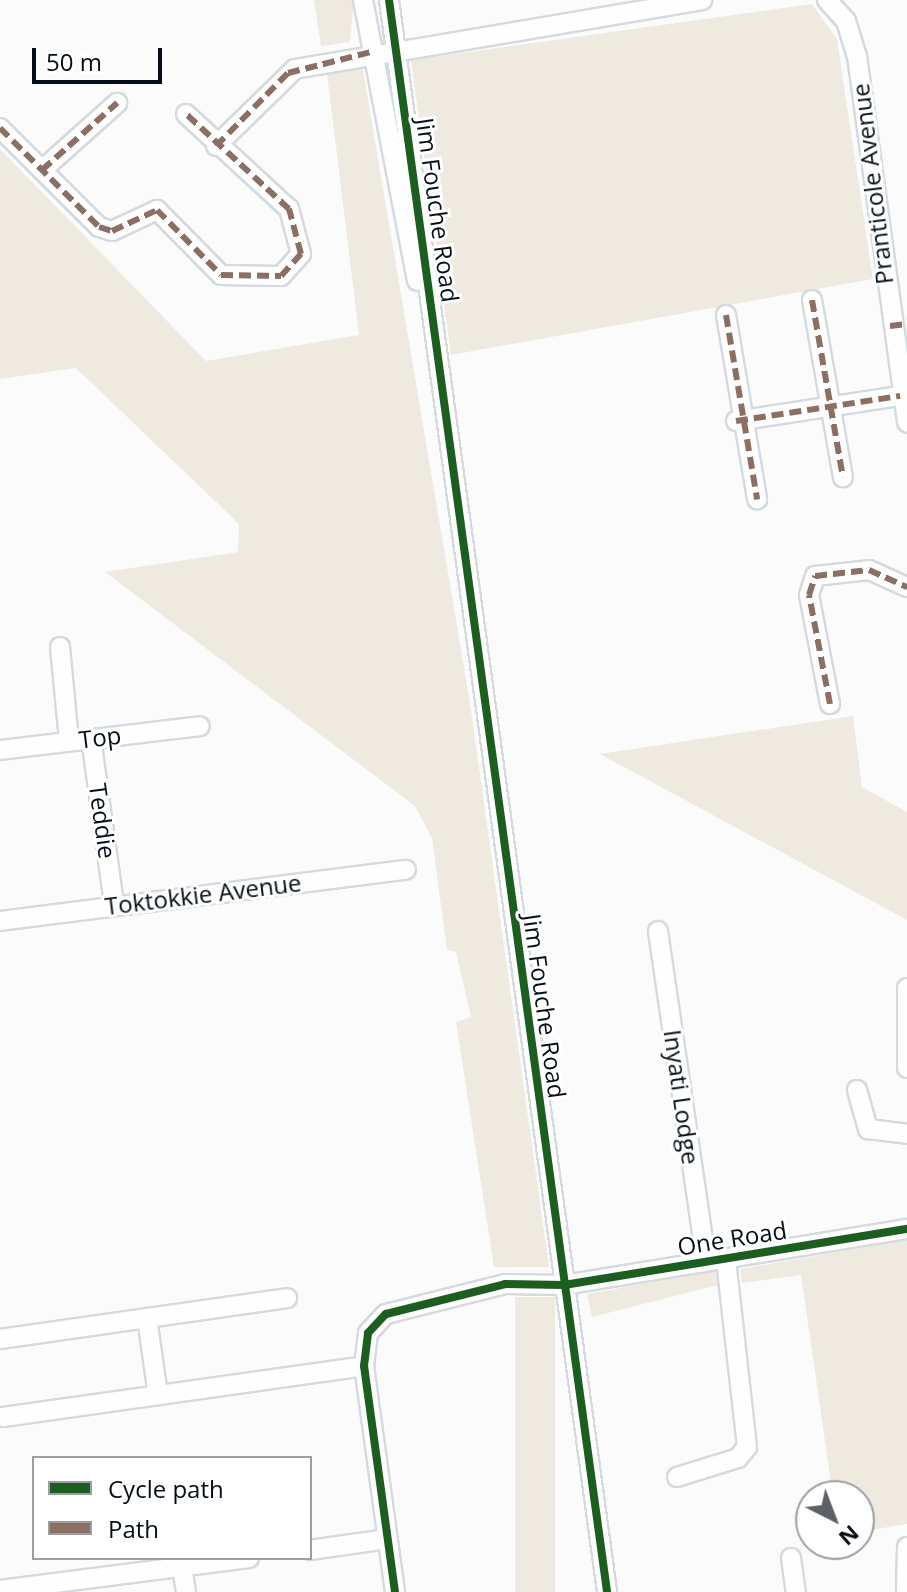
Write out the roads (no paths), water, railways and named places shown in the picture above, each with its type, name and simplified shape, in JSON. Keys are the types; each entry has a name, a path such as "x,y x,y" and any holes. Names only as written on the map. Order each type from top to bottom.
{"street":[{"name":"Jim Fouche Road","path":"363,0 445,425"},
{"name":"Jim Fouche Road","path":"389,0 607,1592"},
{"path":"216,146 288,73 395,47 614,6 702,0"},
{"name":"Pranticole Avenue","path":"827,0 846,21 857,56 898,325 900,396 907,423"},
{"path":"42,170 117,103"},
{"path":"0,128 99,227 112,231 157,210 221,275 281,276 301,254 289,209 216,146 186,114"},
{"path":"812,300 843,477"},
{"path":"726,315 739,421 757,499"},
{"path":"739,421 900,396"},
{"path":"830,704 809,595 815,576 869,570 907,587"},
{"path":"60,647 69,741"},
{"name":"Top","path":"0,750 200,726"},
{"name":"Teddie","path":"91,738 114,903"},
{"name":"Toktokkie Avenue","path":"0,921 114,903 406,870"},
{"name":"Inyati Lodge","path":"658,931 706,1262"},
{"path":"907,988 907,1068"},
{"path":"857,1090 868,1129 907,1134"},
{"name":"One Road","path":"364,1366 368,1333 386,1314 505,1284 564,1285 907,1229"},
{"path":"677,1477 738,1458 747,1447 726,1259"},
{"path":"0,1339 287,1298"},
{"path":"147,1318 158,1395"},
{"path":"3,1417 364,1366 395,1592"},
{"path":"312,1550 387,1539"},
{"path":"906,1592 907,1547"},
{"path":"791,1558 796,1592"},
{"path":"0,1590 234,1560"},
{"path":"182,1567 186,1592"}]}
